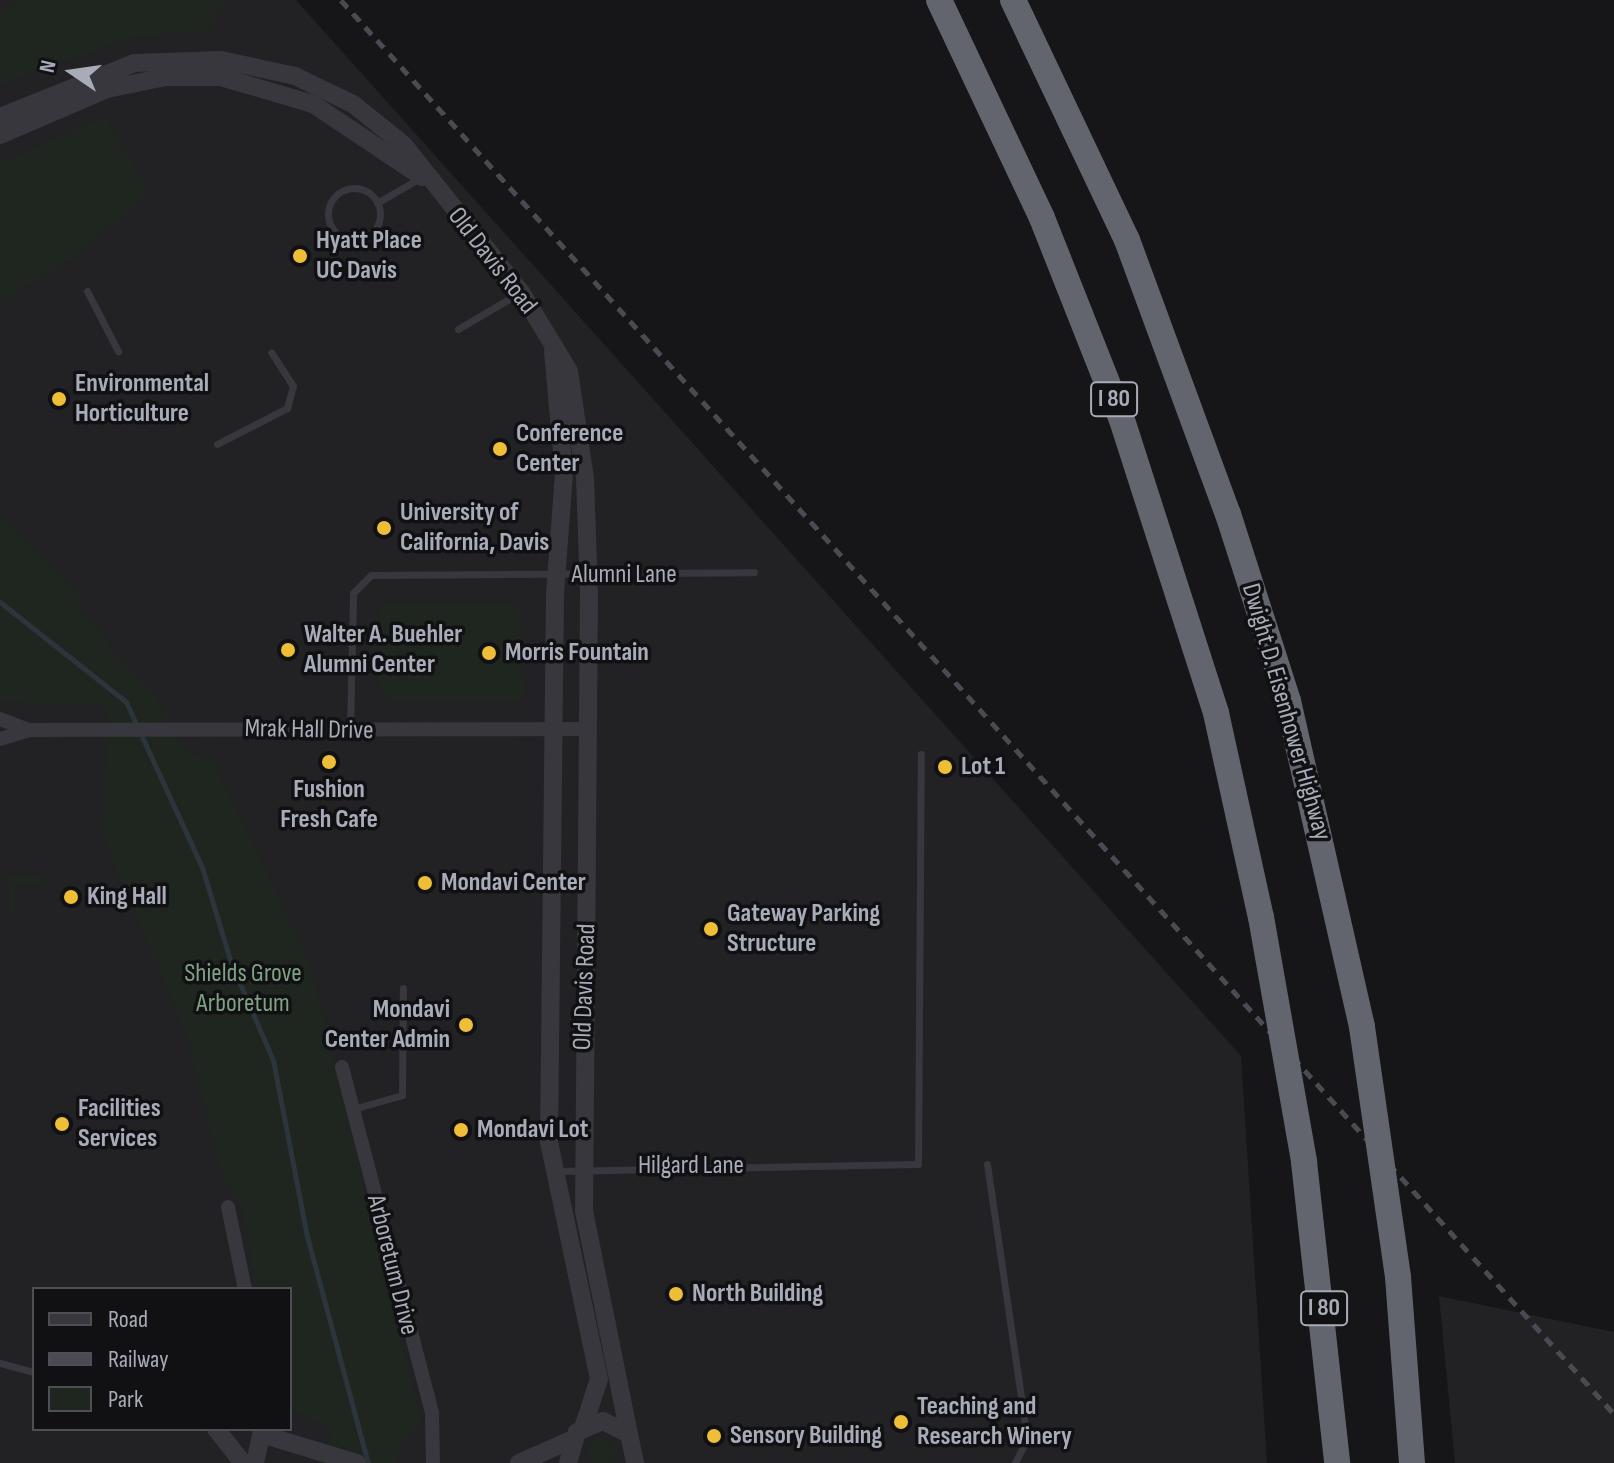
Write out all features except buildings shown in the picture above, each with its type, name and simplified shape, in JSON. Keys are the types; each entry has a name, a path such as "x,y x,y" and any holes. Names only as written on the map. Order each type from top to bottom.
{"highway":[{"name":"I 80","path":"939,0 1042,218 1127,434 1216,713 1261,917 1304,1162 1337,1460"},
{"name":"Dwight D. Eisenhower Highway","path":"1013,0 1127,240 1208,457 1288,701 1362,1027 1398,1277 1412,1429 1412,1463"},
{"path":"1412,1429 1425,1463"}],"street":[{"name":"Old Davis Road","path":"0,117 134,63 242,63 295,76 353,104 404,145 422,177 521,292 553,351 569,371 576,402 589,575 582,1167 594,1281 635,1463"},
{"name":"Old Davis Road","path":"0,135 107,89 166,77 221,77 313,104 422,177"},
{"name":"Old Davis Road","path":"553,351 564,474 554,730 552,1172 599,1379 584,1425"},
{"name":"Mrak Hall Drive","path":"0,719 29,730"},
{"name":"Mrak Hall Drive","path":"0,739 29,730 588,729"},
{"name":"Arboretum Drive","path":"342,1067 432,1413 433,1463"},
{"path":"228,1207 245,1287"},
{"path":"519,1463 571,1440 584,1425 603,1421 629,1434"},
{"path":"218,1431 243,1463"},
{"path":"255,1463 258,1431 357,1463"},
{"path":"568,1463 571,1440"}],"lane":[{"path":"377,203 422,177"},
{"path":"365,190 377,203 379,223 365,238 348,240 329,223 329,206 340,192 365,190"},
{"path":"87,291 118,351"},
{"path":"458,329 521,292"},
{"path":"217,444 287,408 293,386 271,352"},
{"name":"Alumni Lane","path":"350,730 352,602 363,579 754,572"},
{"name":"Hilgard Lane","path":"552,1172 582,1167 918,1164 921,754"},
{"path":"353,1109 402,1095 403,988"},
{"path":"987,1164 1027,1439 1015,1463"},
{"path":"0,1363 32,1371"}],"shaded area":[{"name":"University of California, Davis","path":"0,0 296,0 1241,1056 1267,1463 0,1463"},
{"path":"1439,1296 1614,1332 1614,1463 1455,1463"}],"green space":[{"path":"18,0 230,0 204,31 133,37 0,85 0,14"},
{"path":"105,117 150,192 74,257 0,302 0,163"},
{"name":"Shields Grove Arboretum","path":"0,516 82,600 78,610 152,692 191,755 212,759 310,963 421,1421 401,1443 397,1463 319,1463 333,1430 292,1409 292,1287 256,1287 243,1209 222,1177 186,1033 102,834 109,707 0,701"},
{"path":"388,603 519,604 524,695 518,701 392,701 379,690 380,610"},
{"path":"1,877 44,877 44,884 16,884 15,915 8,915 9,884"},
{"path":"596,1439 606,1439 614,1447 614,1457 608,1464 594,1464 588,1457 588,1447"}],"waterway":[{"path":"0,602 126,702 202,867 231,963 273,1060 307,1236 368,1463"}],"railway":[{"path":"341,0 1614,1414"}],"place":[{"name":"Hyatt Place UC Davis","path":"300,256"},
{"name":"Environmental Horticulture","path":"59,399"},
{"name":"Conference Center","path":"500,449"},
{"name":"University of California, Davis","path":"384,528"},
{"name":"Walter A. Buehler Alumni Center","path":"288,650"},
{"name":"Morris Fountain","path":"489,653"},
{"name":"Fushion Fresh Cafe","path":"329,762"},
{"name":"Lot 1","path":"945,767"},
{"name":"Mondavi Center","path":"425,883"},
{"name":"King Hall","path":"71,897"},
{"name":"Gateway Parking Structure","path":"711,929"},
{"name":"Mondavi Center Admin","path":"466,1025"},
{"name":"Facilities Services","path":"62,1124"},
{"name":"Mondavi Lot","path":"461,1130"},
{"name":"North Building","path":"676,1294"},
{"name":"Teaching and Research Winery","path":"901,1422"},
{"name":"Sensory Building","path":"714,1436"}]}
